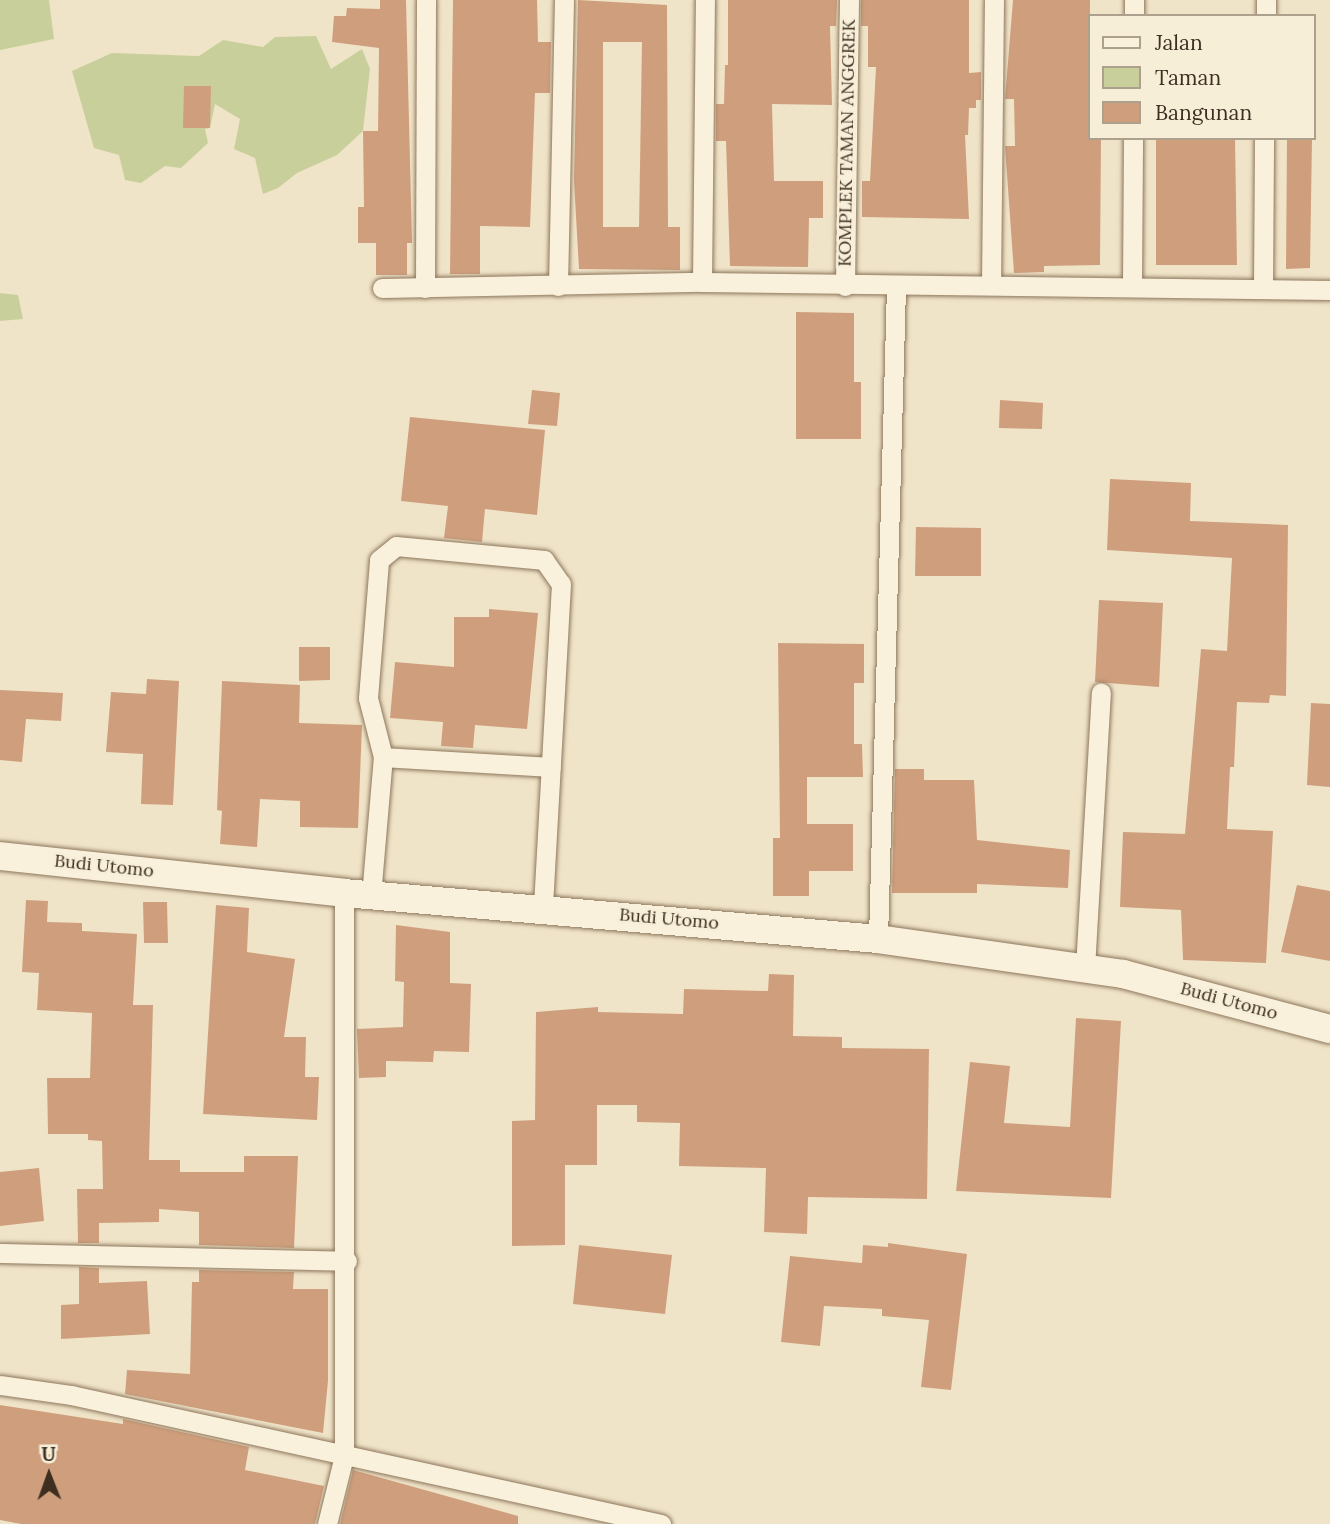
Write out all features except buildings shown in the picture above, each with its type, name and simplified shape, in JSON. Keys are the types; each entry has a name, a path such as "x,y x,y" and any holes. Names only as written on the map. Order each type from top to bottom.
{"street":[{"path":"425,288 426,0"},
{"path":"558,286 564,0"},
{"path":"702,282 705,0"},
{"name":"KOMPLEK TAMAN ANGGREK","path":"845,286 849,0"},
{"path":"991,285 994,0"},
{"path":"1132,286 1133,140"},
{"path":"1263,288 1264,140"},
{"path":"382,288 702,282 895,288 991,285 1330,289"},
{"path":"878,939 895,288"},
{"path":"327,1524 344,1455 347,1261 341,1135 358,894 383,757 368,698 379,560 396,546 544,560 554,570 561,584 543,907"},
{"path":"1085,968 1101,692"},
{"path":"383,757 551,766"},
{"name":"Budi Utomo","path":"0,856 358,894 543,907 878,939 1085,968 1146,980 1330,1029"},
{"path":"0,1253 347,1261"},
{"path":"0,1385 71,1395 661,1524"}],"green space":[{"path":"0,0 49,0 54,39 0,50"},
{"path":"316,36 331,69 362,49 370,69 363,131 337,155 297,173 278,188 263,194 255,158 234,149 240,119 215,104 210,128 205,129 208,143 181,168 165,166 141,183 125,180 119,155 94,148 72,71 112,53 199,56 223,40 263,47 275,37"},
{"path":"0,293 18,295 23,319 0,321"}]}
